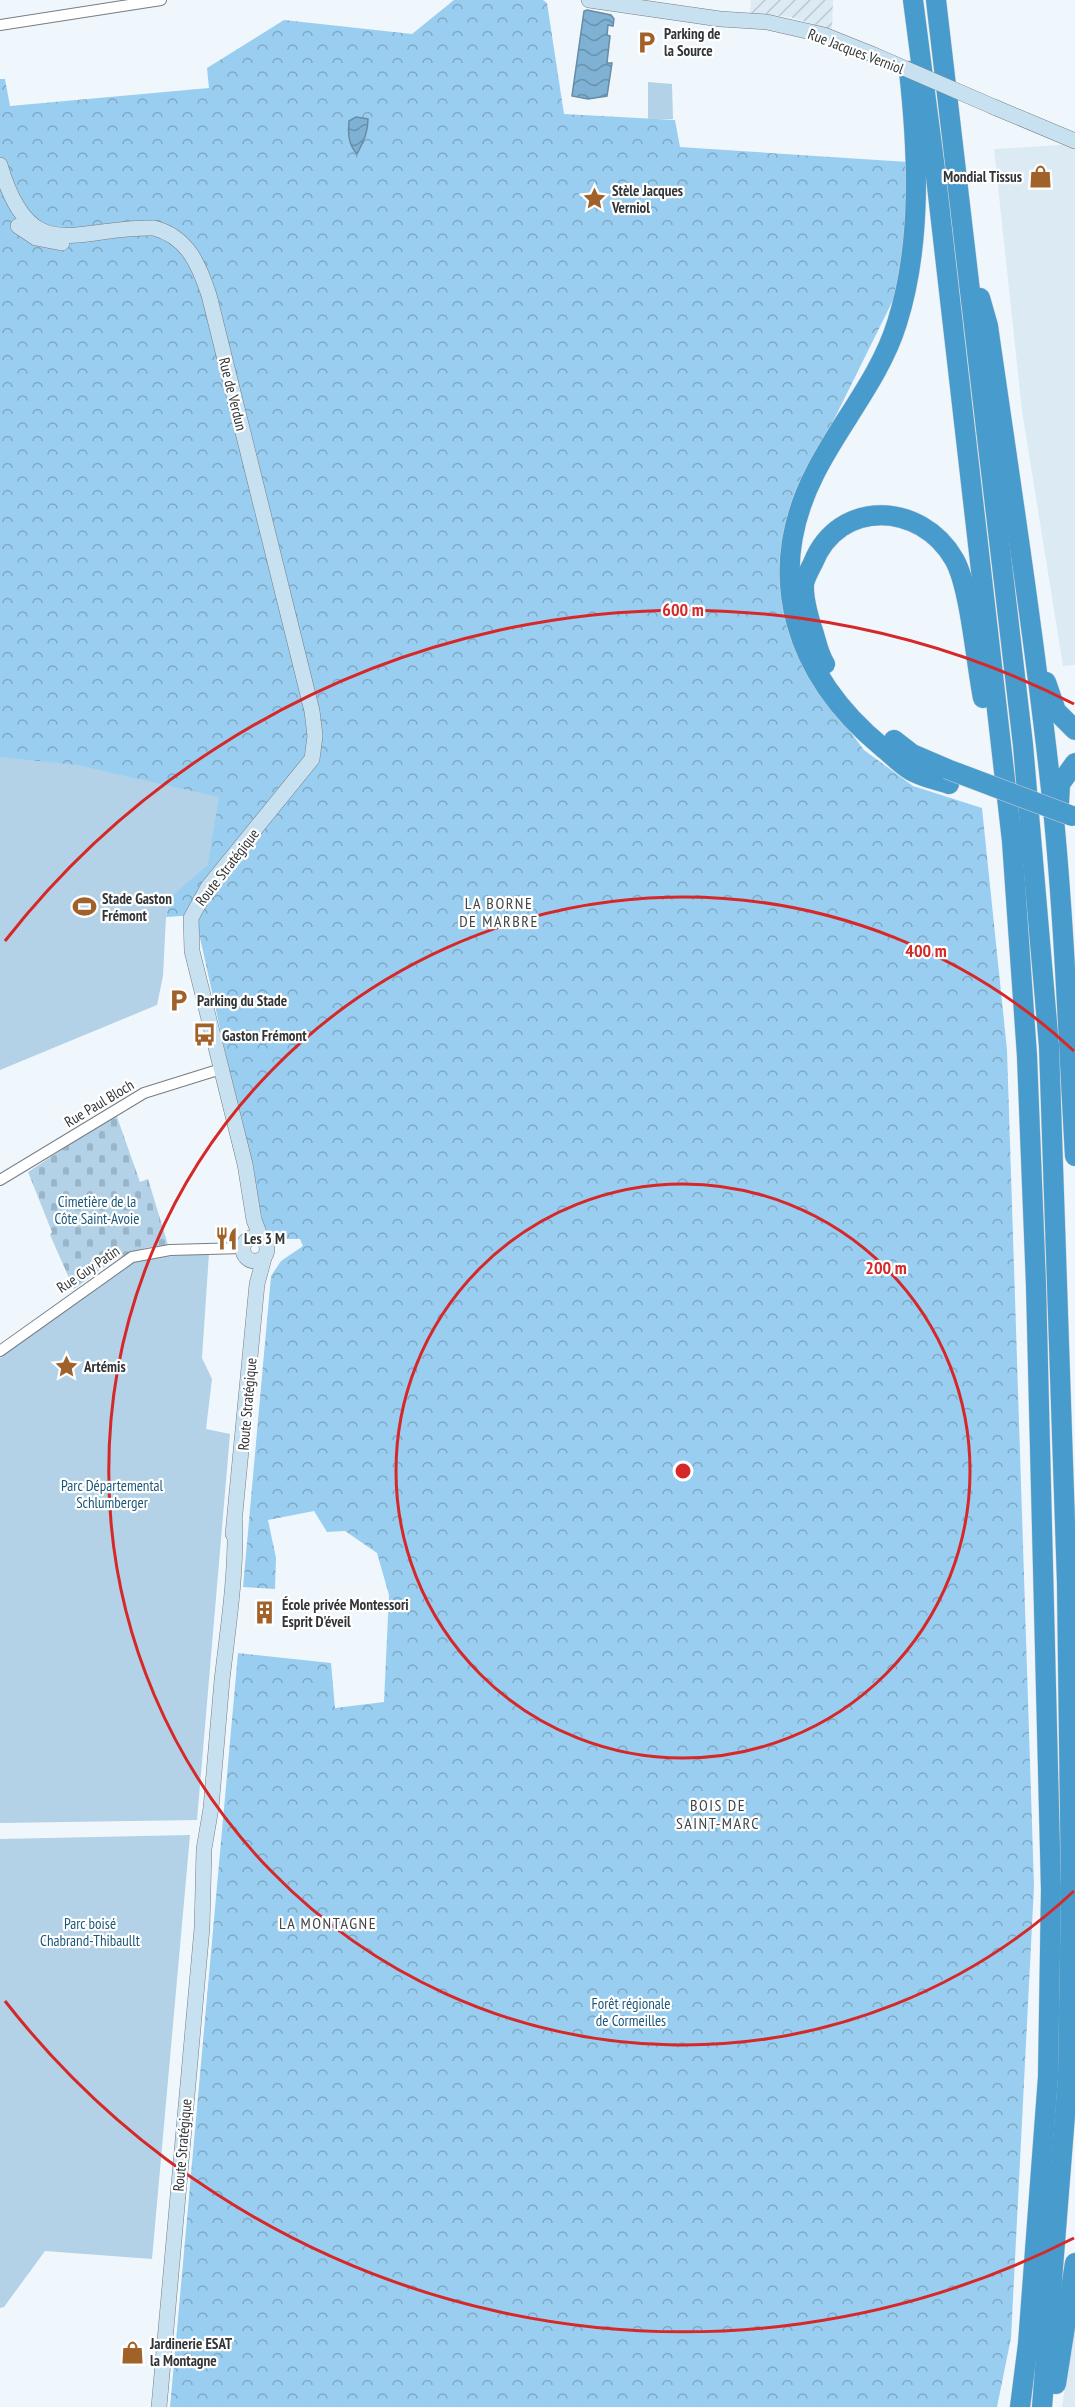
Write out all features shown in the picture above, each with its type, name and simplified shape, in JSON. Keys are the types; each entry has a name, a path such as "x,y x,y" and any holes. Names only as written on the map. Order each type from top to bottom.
{"highway":[{"path":"913,0 936,177 1012,841 1028,1078 1036,1285 1051,1890 1048,2077 1028,2344 1020,2407"},
{"path":"936,0 1023,745 1049,1046 1067,1582 1071,1891 1068,2077 1042,2407"},
{"path":"916,28 905,40 914,124 914,214 910,275 897,325 872,378 814,474 793,533 790,584 796,624 805,652 837,705 870,737 912,771 948,776"},
{"path":"963,232 987,326 1032,628 1051,790 1062,920 1075,1156"},
{"path":"998,731 982,698 965,596 956,561 939,537 921,525 890,514 864,516 828,539 816,554 804,584 809,620 822,660 838,686 864,717 912,754 948,776 1074,822"},
{"path":"1032,628 1053,704 1062,719 1075,730"},
{"path":"1062,920 1059,794 1066,774 1075,764"},
{"path":"1049,2407 1055,2391 1075,2263"}],"street":[{"path":"0,25 161,0"},
{"name":"Rue Jacques Verniol","path":"589,0 720,19 767,22 824,36 1075,141"},
{"name":"Rue de Verdun","path":"0,165 12,200 28,222 59,234 88,236"},
{"name":"Rue de Verdun","path":"0,182 9,213 29,234 58,243 88,236 154,228 182,242 196,261 209,295 296,647"},
{"name":"Route Stratégique","path":"159,2407 205,1883 213,1840 211,1808 223,1676 221,1645 228,1555 235,1524 257,1284 245,1164 195,968 190,926 196,905 208,887 312,759 315,749 313,719 296,647"},
{"name":"Rue Paul Bloch","path":"0,1180 144,1093 221,1069"},
{"name":"Rue Guy Patin","path":"0,1351 132,1257 170,1250 253,1248"}],"shaded area":[{"path":"751,0 833,0 832,30 790,17 750,13"},
{"path":"1075,144 1075,665 1063,666 1022,411 994,149"},
{"path":"1075,2325 1075,2407 1062,2407"}],"green space":[{"name":"Forêt régionale de Cormeilles","path":"454,0 543,0 547,3 564,114 675,120 680,147 908,162 902,282 814,460 782,555 818,689 864,750 913,786 982,808 1007,1050 1034,1886 1011,2338 997,2407 170,2407 238,1653 331,1663 335,1708 384,1702 389,1595 377,1553 345,1531 327,1532 314,1511 268,1520 276,1558 275,1589 243,1587 271,1276 281,1261 303,1246 300,1239 279,1239 264,1228 195,915 166,917 170,897 208,864 0,867 0,79 5,79 10,106 209,88 207,68 284,20 412,34"},
{"path":"648,82 672,84 673,119 648,119"},
{"name":"Stade Gaston Frémont","path":"0,757 77,765 219,797 208,864 170,898 166,917 163,976 157,1005 0,1070"},
{"name":"Cimetière de la Côte Saint-Avoie","path":"116,1114 140,1182 148,1179 168,1245 139,1250 117,1259 74,1289 50,1235 52,1232 28,1172"},
{"name":"Parc Départemental Schlumberger","path":"209,1253 202,1358 212,1379 206,1429 230,1434 197,1820 0,1823 0,1358 15,1343 139,1259"},
{"name":"Parc boisé Chabrand-Thibaullt","path":"190,1835 152,2259 45,2251 4,2307 0,2308 0,1839"}],"water":[{"path":"584,11 611,15 614,19 613,26 608,25 607,35 610,36 607,63 612,63 607,96 588,99 572,96"},
{"path":"356,117 368,119 366,133 357,154 349,139 349,121"}],"place":[{"name":"Parking de la Source","path":"646,42"},
{"name":"Mondial Tissus","path":"1040,176"},
{"name":"Stèle Jacques Verniol","path":"594,199"},
{"name":"Stade Gaston Frémont","path":"84,907"},
{"name":"Parking du Stade","path":"179,1000"},
{"name":"Gaston Frémont","path":"204,1035"},
{"name":"Les 3 M","path":"226,1238"},
{"name":"Artémis","path":"66,1366"},
{"name":"École privée Montessori Esprit D'éveil","path":"264,1613"},
{"name":"Jardinerie ESAT la Montagne","path":"132,2352"}],"district":[{"name":"LA BORNE DE MARBRE","path":"499,912"},
{"name":"BOIS DE SAINT-MARC","path":"718,1814"},
{"name":"LA MONTAGNE","path":"328,1923"}]}
